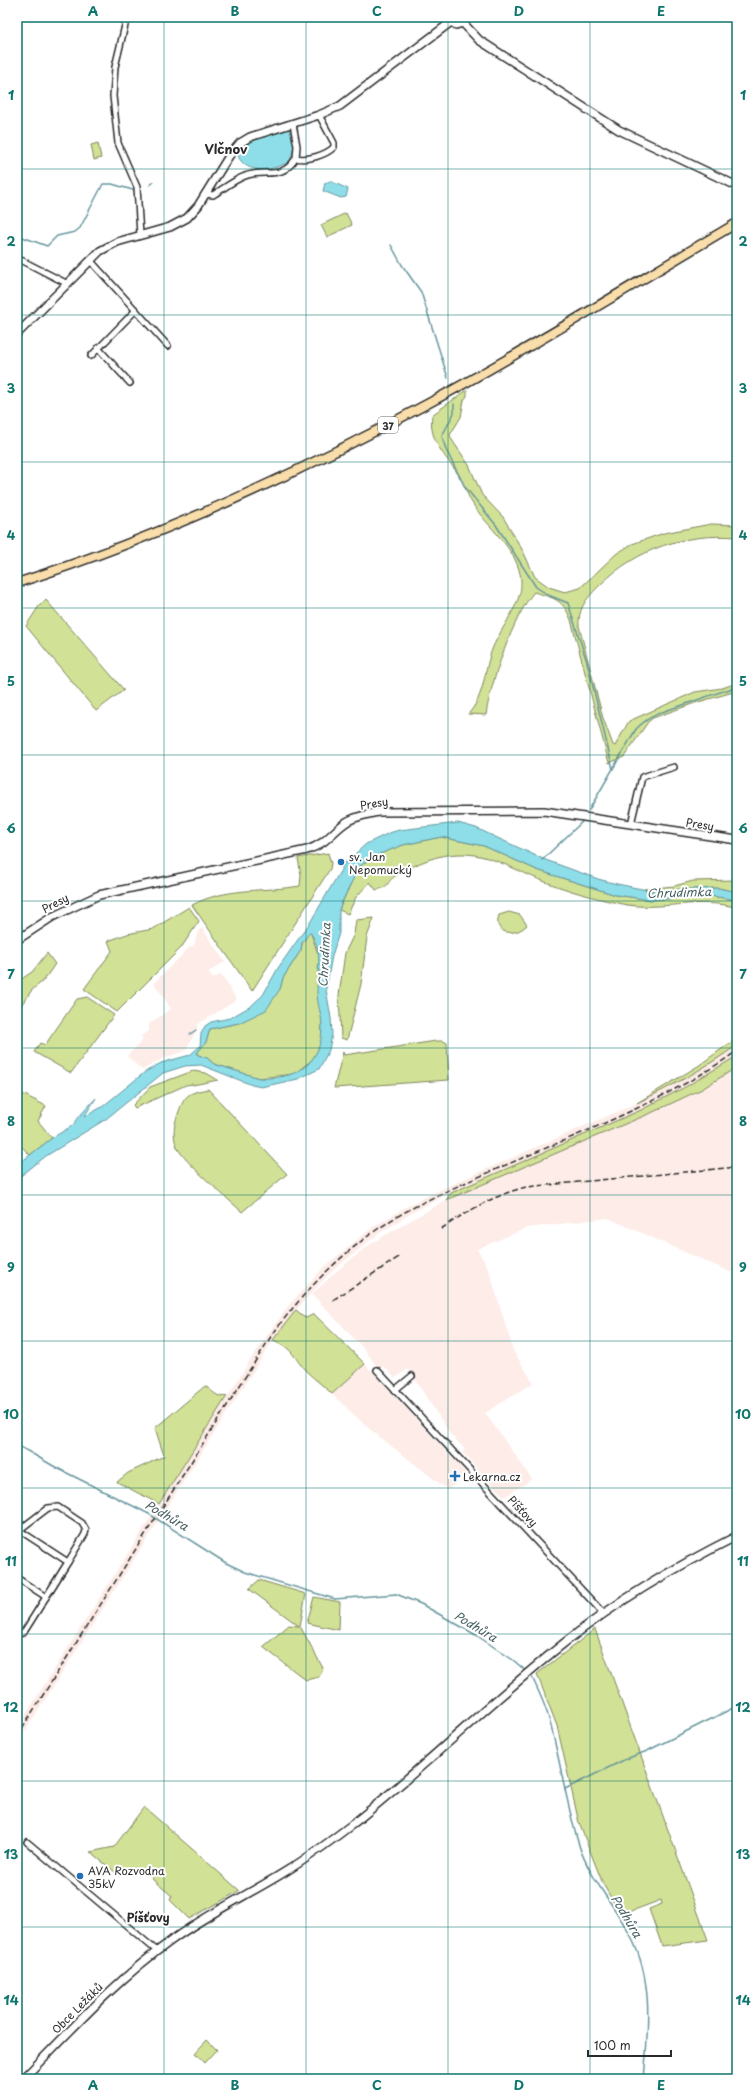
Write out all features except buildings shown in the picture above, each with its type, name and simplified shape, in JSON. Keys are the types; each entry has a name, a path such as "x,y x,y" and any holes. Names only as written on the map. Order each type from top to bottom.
{"main road":[{"name":"37","path":"17,583 166,528 248,493 328,455 451,391 737,223"}],"street":[{"path":"127,17 115,68 113,96 118,143 137,190 140,235"},
{"path":"17,334 90,260 114,243 170,227 184,221 194,211 229,156 240,143 257,135 319,115 352,98 450,20 456,25 464,20 479,40 619,130 737,186"},
{"path":"296,158 310,158 328,152 334,147 334,143 319,115"},
{"path":"206,194 213,195 245,176 276,173 290,166 296,158 298,149 294,124"},
{"path":"17,258 66,283"},
{"path":"90,260 168,346"},
{"path":"91,356 136,310"},
{"path":"98,348 130,383"},
{"path":"631,824 641,778 645,775 674,768"},
{"name":"Presy","path":"17,940 52,917 94,896 307,850 326,842 347,822 366,814 378,812 544,811 737,840"},
{"name":"Píšťovy","path":"377,1370 604,1614"},
{"path":"395,1390 412,1376"},
{"path":"17,1635 24,1632 68,1562 86,1530 82,1523 58,1507 51,1507 18,1531 68,1562"},
{"name":"Obce Ležáků","path":"23,2079 104,1996 149,1957 195,1924 291,1869 324,1846 361,1817 534,1668 604,1614 676,1568 737,1536"},
{"path":"17,1578 46,1596"},
{"path":"26,1842 157,1951"}],"shaded area":[{"path":"202,928 225,962 208,972 213,979 219,975 222,976 237,1000 198,1024 195,1033 185,1051 166,1057 142,1070 127,1056 143,1040 141,1036 149,1031 149,1024 171,1009 154,983 190,947 194,946 198,931"},
{"path":"737,1045 737,1056 664,1099 616,1122 451,1193 415,1211 378,1234 329,1274 296,1310 273,1340 17,1744 17,1728 255,1353 289,1305 323,1268 373,1227 411,1204 448,1186 637,1103 706,1065"},
{"path":"737,1067 737,1275 608,1218 527,1228 477,1249 489,1270 513,1350 533,1383 485,1413 532,1479 504,1497 462,1452 465,1449 451,1435 408,1369 395,1378 384,1366 379,1369 365,1350 312,1294 339,1269 372,1243 446,1200 651,1113 702,1089"},
{"path":"365,1364 466,1473 448,1490 367,1427 332,1394"}],"green space":[{"path":"98,143 101,158 94,160 91,145"},
{"path":"346,213 352,225 327,237 321,225"},
{"path":"467,390 467,396 464,400 461,417 450,435 452,440 469,465 482,495 503,517 523,551 535,577 549,587 565,592 580,588 616,554 632,544 664,533 711,524 737,525 737,537 718,536 699,538 681,541 646,552 630,561 600,585 588,598 582,608 579,626 603,718 613,745 615,746 629,721 695,692 722,688 737,683 737,691 695,703 653,718 648,722 624,757 609,763 568,613 557,600 534,592 526,603 504,650 492,686 486,715 468,714 478,699 493,647 514,609 521,586 517,563 504,543 472,502 460,478 435,440 431,424 432,415"},
{"path":"46,600 124,690 96,711 26,626 39,606"},
{"path":"441,837 484,846 537,870 616,895 651,900 711,896 737,900 737,908 709,903 651,906 622,904 559,887 509,866 480,856 470,854 452,854 436,857 420,863 391,879 386,886 381,889 376,890 370,882 356,897 348,914 339,910 354,875 359,867 372,857 403,845"},
{"path":"328,853 331,863 330,869 252,991 192,905 218,895 300,886 301,875 298,858"},
{"path":"737,880 737,892 718,888 652,891 644,889 674,886 693,881"},
{"path":"189,907 199,921 181,948 117,1012 84,989 112,951 108,941 127,934 153,929"},
{"path":"509,912 520,915 527,925 517,931 506,932 502,930 499,927 498,922 499,915"},
{"path":"374,918 367,937 361,984 347,1040 341,1038 339,995 345,953 354,934 356,920"},
{"path":"310,931 320,959 318,969 322,1025 321,1045 312,1060 294,1074 259,1078 214,1064 207,1058 198,1055 197,1053 206,1042 210,1029 239,1023 280,989 283,978 301,950 302,943"},
{"path":"47,953 55,964 44,980 32,990 17,1011 17,982 32,972"},
{"path":"87,997 114,1015 71,1073 34,1052 40,1043 45,1045 77,999"},
{"path":"737,1038 737,1045 701,1069 637,1103 698,1066"},
{"path":"443,1041 447,1043 449,1080 334,1088 343,1052 344,1055"},
{"path":"737,1056 737,1067 702,1089 651,1113 446,1200 451,1193 641,1110 687,1086"},
{"path":"193,1071 206,1073 218,1080 186,1085 135,1108 133,1105 150,1087"},
{"path":"208,1089 287,1174 242,1212 188,1162 181,1154 175,1143 175,1126 178,1114 185,1098 192,1093"},
{"path":"17,1091 46,1106 38,1121 52,1138 30,1155 22,1147 18,1149 21,1153 17,1157"},
{"path":"296,1310 306,1318 314,1314 365,1364 332,1394 306,1371 285,1346 273,1340"},
{"path":"205,1386 217,1395 223,1397 227,1396 159,1504 117,1482 128,1473 164,1456 155,1428"},
{"path":"259,1580 306,1594 300,1626 323,1668 319,1677 306,1680 263,1647 289,1625 299,1626 249,1589"},
{"path":"314,1597 340,1602 339,1630 307,1623"},
{"path":"595,1629 708,1940 662,1946 649,1909 662,1904 661,1900 621,1915 603,1884 579,1823 557,1726 537,1674"},
{"path":"144,1807 239,1891 189,1919 170,1900 172,1896 153,1880 150,1874 145,1873 139,1868 127,1871 120,1876 90,1852 114,1847"},
{"path":"207,2040 217,2050 205,2063 195,2053"}],"water":[{"path":"288,129 294,140 289,162 269,169 261,170 248,166 242,162 238,156 247,145 253,141"},
{"path":"330,181 348,189 346,197 341,198 323,191 325,183"},
{"name":"Chrudimka","path":"458,823 476,828 543,859 598,879 652,891 718,888 737,892 737,900 711,896 651,900 616,895 537,870 484,846 441,837 403,845 372,857 359,867 339,910 339,933 332,956 326,989 332,1034 329,1050 319,1069 298,1079 261,1087 252,1085 201,1065 185,1066 163,1073 106,1119 46,1156 17,1179 17,1165 52,1138 75,1124 75,1121 96,1098 84,1117 102,1107 145,1072 161,1063 190,1055 200,1046 201,1034 205,1026 211,1022 230,1018 251,1006 263,995 278,968 311,921 345,863 366,844 399,830","holes":["310,932 317,947 319,961 317,993 322,1026 321,1040 312,1060 295,1073 272,1078 259,1078 214,1064 207,1058 198,1055 197,1053 206,1042 210,1029 239,1023 266,1010 280,989 283,978 301,950 302,943"]}],"waterway":[{"path":"150,185 154,182"},
{"path":"17,235 47,246 57,236 75,232 80,228 103,184 112,184 136,191"},
{"path":"391,245 402,265 421,292 448,378"},
{"path":"454,404 454,413 442,436 446,450 465,487 496,525 536,587 548,595 568,603 587,662 613,769"},
{"path":"589,810 636,729 641,724 663,712 737,687"},
{"path":"542,860 584,820"},
{"path":"190,1034 196,1030"},
{"name":"Podhůra","path":"17,1445 57,1468 149,1514 226,1563 245,1572 335,1599 396,1594 421,1604 476,1635 513,1660 526,1671"},
{"name":"Podhůra","path":"529,1674 532,1677 547,1713 566,1796 582,1855 595,1879 625,1925 638,1954 643,1971 648,2006 644,2079"},
{"path":"565,1789 626,1759 647,1751 737,1706"}],"railway":[{"path":"17,1736 270,1338 305,1294 331,1267 360,1242 404,1212 435,1196 621,1116 681,1086 737,1051"},
{"path":"441,1229 492,1199 526,1187 737,1167"},
{"path":"333,1300 399,1257"}],"place":[{"name":"sv. Jan Nepomucký","path":"341,862"},
{"name":"Lekarna.cz","path":"455,1476"},
{"name":"AVA Rozvodna 35kV","path":"80,1876"}],"district":[{"name":"Vlčnov","path":"226,148"},
{"name":"Píšťovy","path":"148,1917"}]}
